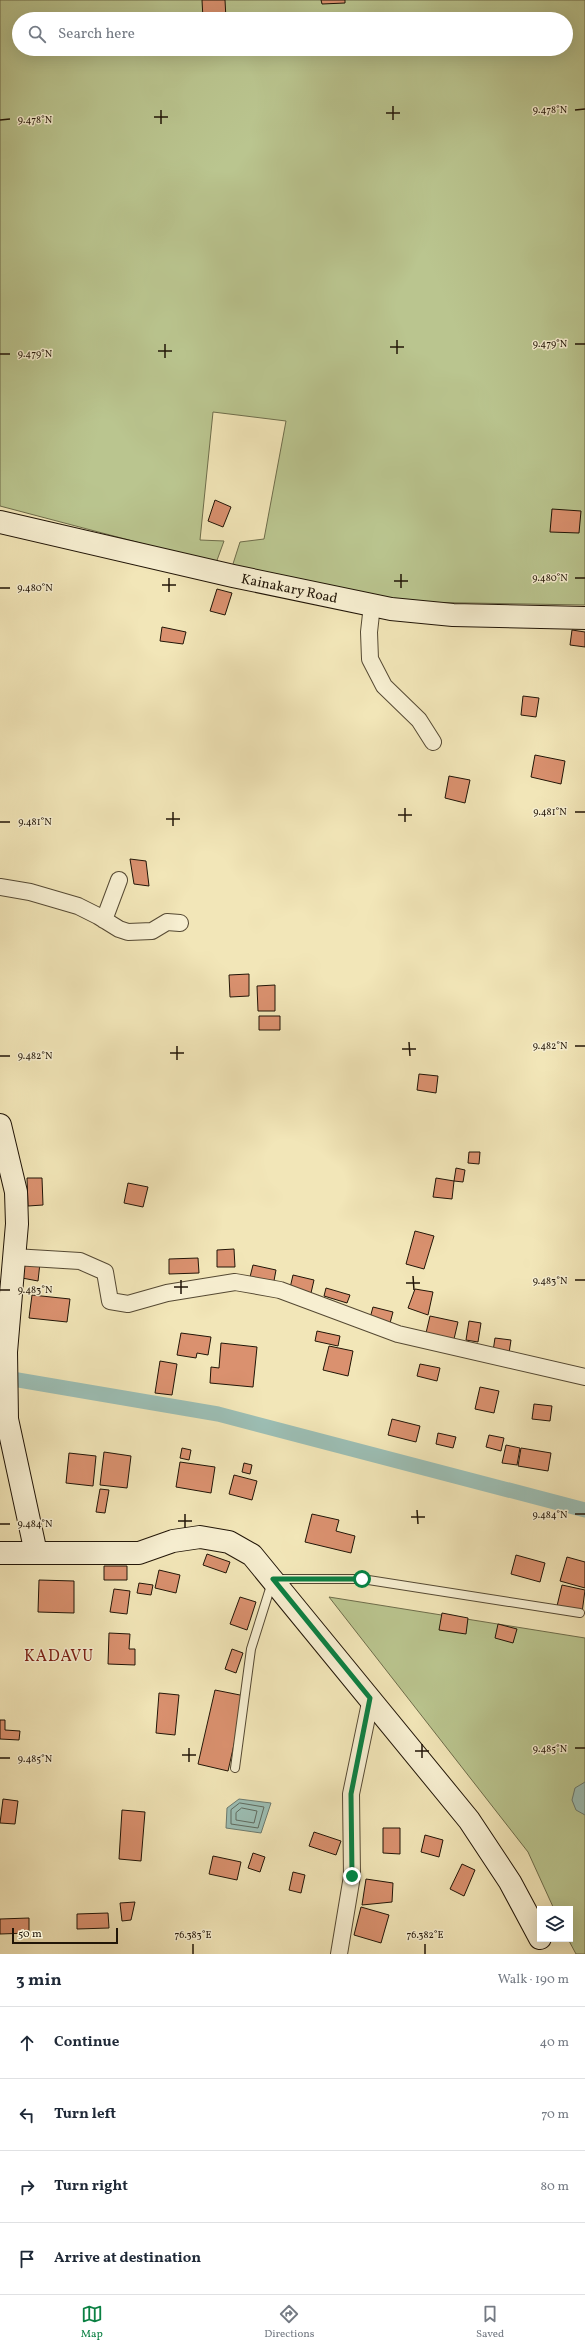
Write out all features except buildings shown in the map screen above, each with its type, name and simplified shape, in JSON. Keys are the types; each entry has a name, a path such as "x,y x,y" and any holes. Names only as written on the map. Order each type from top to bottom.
{"main road":[{"name":"Kainakary Road","path":"0,522 233,576 372,605 453,615 585,618"},
{"path":"0,1125 16,1192 17,1224 4,1356 7,1419 36,1553"},
{"path":"0,1553 139,1553 174,1541 200,1537 229,1542 252,1555 469,1820 510,1882 537,1932"},
{"path":"542,1942 549,1954"}],"street":[{"path":"372,605 369,632 370,659 384,686 419,720 433,742"},
{"path":"104,920 119,880"},
{"path":"0,887 30,892 78,906 119,929 137,933 152,931 167,922 180,923"},
{"path":"14,1257 80,1261 105,1272 110,1301 128,1304 167,1293 235,1282 280,1290 398,1334 585,1377"},
{"path":"339,1954 352,1876 351,1794 370,1698"}],"lane":[{"path":"235,1768 251,1650 273,1579 362,1579 580,1613"}],"green space":[{"path":"0,0 585,0 585,605 410,602 232,567 240,542 264,539 286,421 213,412 200,540 224,541 216,563 0,506"},
{"path":"329,1597 585,1638 585,1954 576,1954 570,1942 573,1942 573,1906 553,1906 528,1852"}],"water":[{"path":"585,1782 585,1815 576,1810 572,1800 575,1788"},
{"path":"239,1799 271,1803 261,1833 226,1828 227,1808"}],"waterway":[{"path":"0,1377 218,1414 585,1510"}],"district":[{"name":"KADAVU","path":"59,1655"}],"route":[{"path":"352,1876 351,1794 370,1698 273,1579 362,1579"}]}
